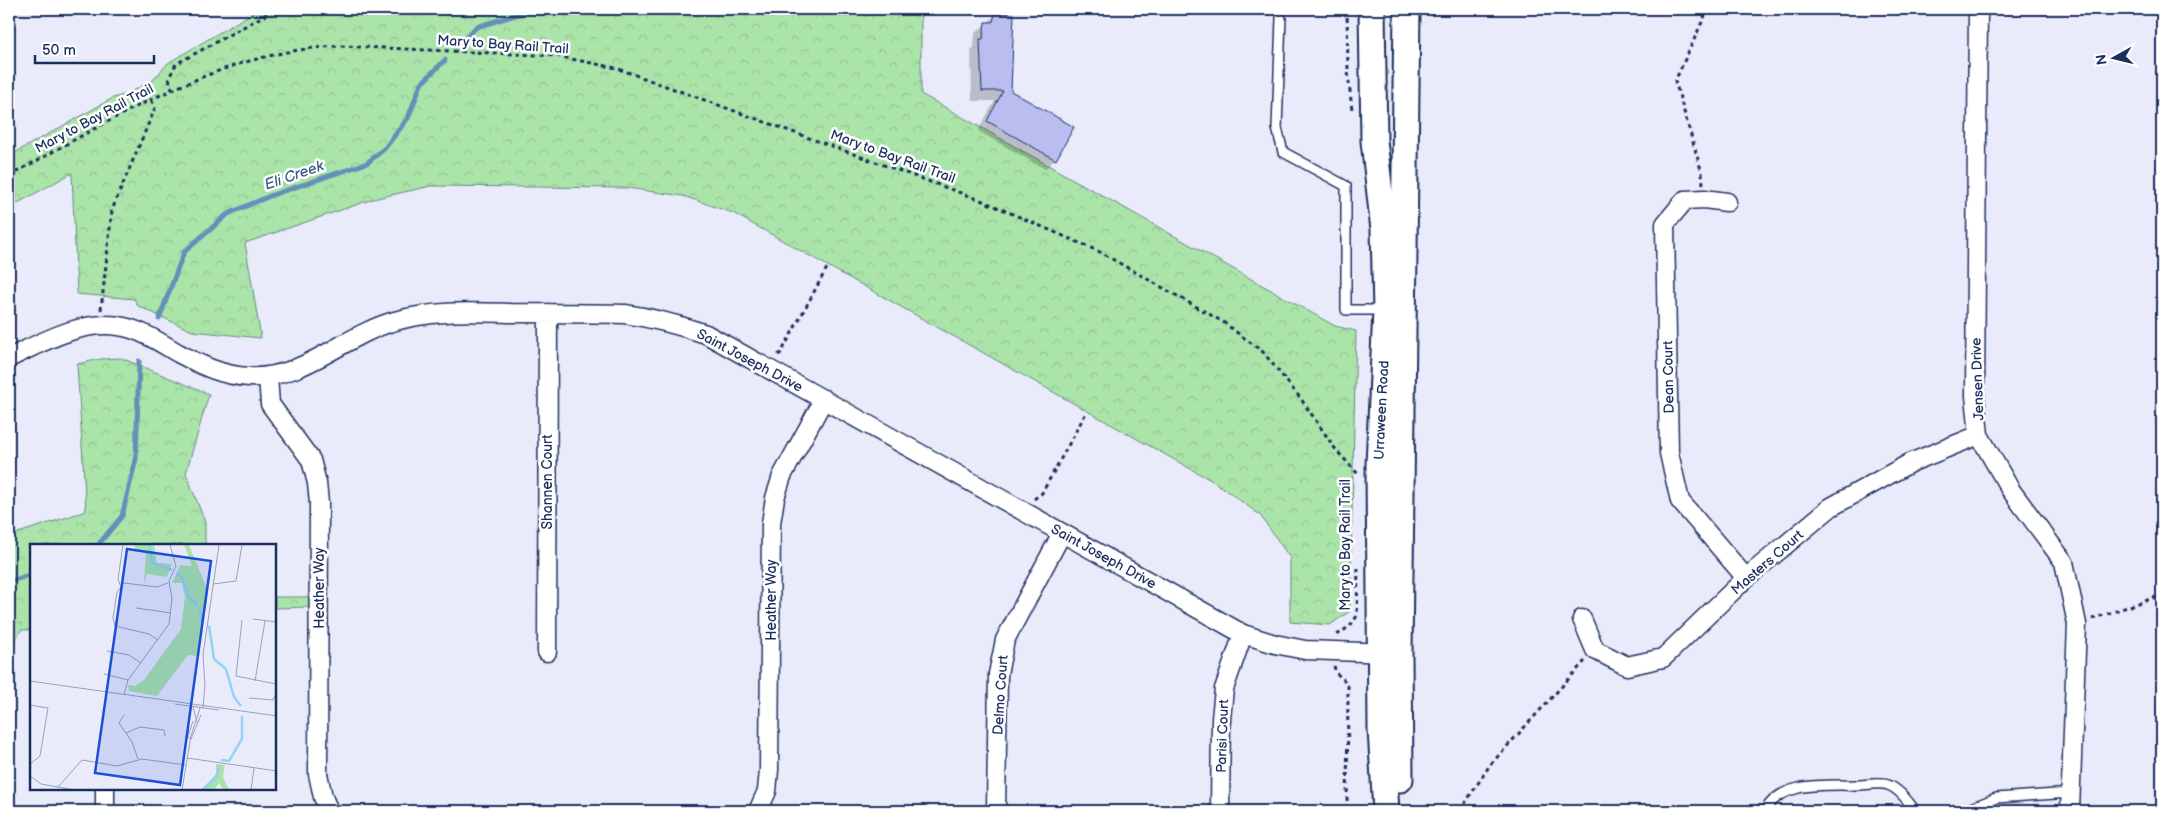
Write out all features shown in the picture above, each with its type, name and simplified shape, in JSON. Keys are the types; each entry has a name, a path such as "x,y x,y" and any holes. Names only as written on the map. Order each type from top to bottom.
{"main road":[{"path":"1358,9 1358,88 1374,141"},
{"name":"Urraween Road","path":"1372,9 1374,141 1384,230 1386,310 1379,465 1400,811"},
{"name":"Urraween Road","path":"1386,811 1381,730 1390,653 1408,9"}],"street":[{"name":"Jensen Drive","path":"1978,9 1975,396 1979,435 2010,489 2064,562 2077,624 2070,811"},
{"name":"Dean Court","path":"1727,202 1704,199 1685,200 1665,224 1669,453 1680,501 1746,578"},
{"name":"Saint Joseph Drive","path":"9,358 56,336 94,326 111,326 124,327 146,335 211,370 249,378 268,377 283,374 308,364 371,328 414,316 445,312 625,314 674,323 706,334 1244,634 1275,644 1305,650 1390,653"},
{"name":"Shannen Court","path":"547,652 548,313"},
{"name":"Heather Way","path":"268,377 270,404 311,460 318,484 318,774 323,797 329,811"},
{"name":"Heather Way","path":"758,811 767,791 770,770 772,523 775,498 782,476 824,399"},
{"name":"Masters Court","path":"1596,650 1627,666 1663,658 1746,578 1831,508 1910,463 1979,435"},
{"name":"Delmo Court","path":"996,811 997,700 1001,656 1005,640 1062,533"},
{"path":"1582,619 1596,650"},
{"name":"Parisi Court","path":"1220,811 1221,719 1224,689 1244,634"},
{"path":"105,790 105,811"}],"lane":[{"path":"1281,18 1277,128 1283,152 1346,186 1346,310 1386,310"},
{"path":"1765,811 1769,803 1788,792 1808,786 1887,784 1902,795 1915,811"},
{"path":"1963,811 1996,798 2071,793"}],"path":[{"path":"172,90 169,78 176,64 276,9"},
{"path":"1704,199 1702,173 1675,81 1708,9"},
{"name":"Mary to Bay Rail Trail","path":"9,176 151,99 172,90 262,57 311,47 341,46 557,56 616,68 983,201 1098,251 1223,322 1263,352 1301,399 1336,450 1358,474 1358,483"},
{"path":"101,316 101,298 112,210 155,108 151,99"},
{"path":"766,367 772,358 781,353 828,266"},
{"path":"1024,512 1030,502 1042,493 1088,411"},
{"name":"Mary to Bay Rail Trail","path":"1334,651 1336,636 1350,626 1357,616 1358,558"},
{"path":"2077,624 2162,595"},
{"path":"1460,811 1490,765 1596,650"},
{"path":"1334,651 1336,673 1348,686 1348,811"}],"green space":[{"path":"259,9 921,9 921,94 1335,326 1356,331 1350,611 1330,625 1290,622 1290,558 1260,515 1216,483 733,213 683,196 627,188 431,186 373,199 245,243 261,338 192,331 138,306 134,299 77,294 72,173 9,208 9,156 113,98 127,94 153,80 168,63"},
{"path":"121,358 209,394 186,473 205,522 205,544 30,544 30,630 21,630 9,651 9,536 86,511 77,364 101,359"},
{"path":"276,597 309,597 309,607 276,608"}],"building":[{"path":"995,13 1014,14 1011,91 1074,127 1056,160 987,121 1003,91 982,91 980,39 983,39 985,22 993,22"}],"waterway":[{"name":"Eli Creek","path":"465,39 476,27 535,9"},
{"name":"Eli Creek","path":"159,319 184,252 228,214 272,195 367,163 385,148 408,118 421,84 445,60"},
{"name":"Eli Creek","path":"99,544 122,516 136,459 139,361"},
{"name":"Eli Creek","path":"9,582 30,574"}]}
